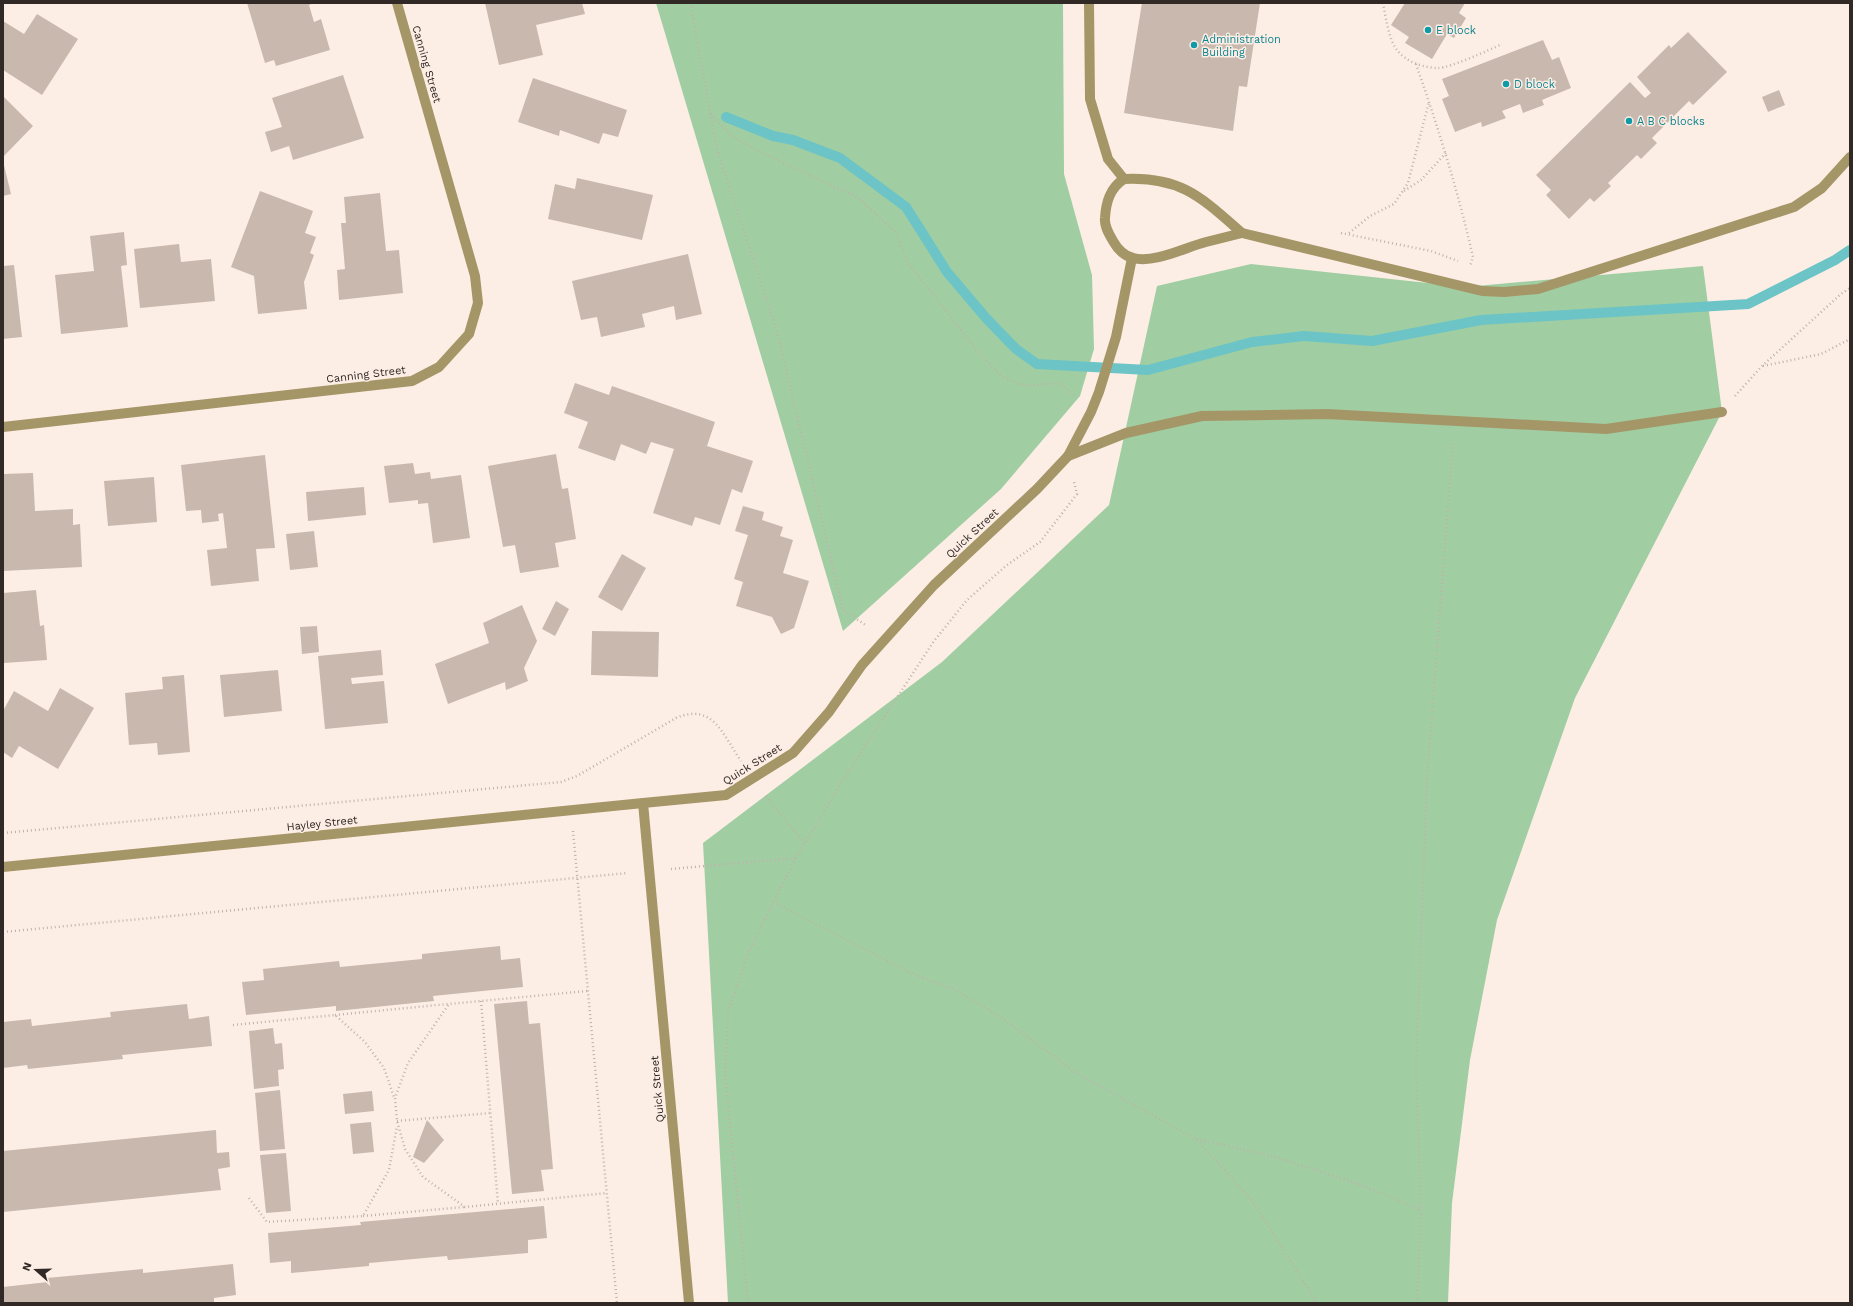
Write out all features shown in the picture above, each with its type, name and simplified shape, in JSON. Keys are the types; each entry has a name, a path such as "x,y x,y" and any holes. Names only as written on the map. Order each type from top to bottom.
{"street":[{"name":"Canning Street","path":"3,427 412,381 439,367 469,334 478,303 475,276 397,3"},
{"path":"1090,3 1090,99 1108,159 1124,179"},
{"path":"1242,233 1206,242 1159,257 1147,259 1132,258 1124,254 1115,245 1104,222 1110,195 1115,185 1124,179 1151,179 1184,188 1212,207 1242,233 1482,291 1504,292 1538,288 1794,207 1822,188 1850,157"},
{"name":"Quick Street","path":"689,1303 643,803 726,795 792,753 829,712 862,665 934,585 1038,489 1068,456 1091,412 1099,392 1116,337 1132,258"},
{"path":"1068,456 1126,433 1202,416 1327,414 1606,429 1722,412"},
{"name":"Hayley Street","path":"3,867 643,803"}],"path":[{"path":"690,3 717,150 777,331 844,610 886,638"},
{"path":"1383,3 1392,38 1397,50 1416,64 1424,67 1440,68 1502,44"},
{"path":"1416,64 1446,153 1473,257 1465,287"},
{"path":"1349,233 1370,216 1394,204 1408,183 1429,101"},
{"path":"711,114 732,136 762,153 860,198 896,232 908,263 976,349 1001,376 1025,386 1059,383 1073,394 1091,412"},
{"path":"1402,192 1421,180 1446,153"},
{"path":"1722,412 1762,366 1841,294 1850,288"},
{"path":"1762,366 1821,354 1850,339"},
{"path":"1417,1303 1421,1210 1416,1068 1427,779 1455,421"},
{"path":"748,1303 725,1074 728,1011 749,951 796,858 841,783 934,641 967,600 1008,565 1040,542 1077,494 1068,456"},
{"path":"3,833 561,782 577,776 676,718 689,712 700,713 713,720 752,778 805,844"},
{"path":"571,810 576,878 618,1303"},
{"path":"3,932 796,858"},
{"path":"773,902 911,973 954,989 1001,1017 1076,1073 1196,1139 1276,1157 1361,1185 1421,1210"},
{"path":"233,1024 587,991"},
{"path":"481,1001 498,1204"},
{"path":"395,1098 408,1063 449,1004"},
{"path":"335,1015 365,1042 384,1068 395,1098 397,1128 389,1170 363,1216"},
{"path":"397,1121 490,1113"},
{"path":"397,1121 405,1149 423,1177 464,1207"},
{"path":"1196,1139 1253,1202 1317,1303"},
{"path":"249,1198 267,1222 363,1216 607,1193"}],"green space":[{"path":"656,3 1063,3 1064,174 1092,275 1094,349 1080,396 1001,489 843,631"},
{"path":"1251,264 1465,287 1703,266 1722,412 1575,698 1497,920 1470,1060 1452,1203 1448,1303 728,1303 703,843 942,662 1109,505 1157,286"}],"building":[{"path":"247,3 314,3 309,5 314,22 321,19 330,50 276,66 274,60 265,63"},
{"path":"485,3 582,3 585,14 536,25 543,55 499,65"},
{"name":"Administration Building","path":"1142,3 1260,3 1247,87 1239,86 1233,131 1124,113"},
{"name":"E block","path":"1405,3 1465,3 1459,13 1466,18 1454,38 1447,34 1432,59 1405,43 1409,37 1391,25"},
{"path":"37,14 78,39 42,95 3,70 3,21 24,34"},
{"name":"A B C blocks","path":"1688,32 1727,72 1693,105 1689,101 1652,138 1657,143 1641,159 1637,155 1608,183 1611,186 1594,202 1590,198 1569,219 1546,195 1551,190 1536,175 1630,82 1645,98 1651,93 1637,77 1669,45 1671,48"},
{"name":"D block","path":"1543,40 1552,60 1559,57 1571,88 1542,100 1544,105 1523,113 1520,104 1502,111 1506,118 1482,127 1481,122 1455,132 1442,99 1449,96 1442,79"},
{"path":"343,75 364,138 293,160 289,146 271,152 265,132 282,127 272,98"},
{"path":"533,78 627,110 618,137 603,133 599,144 560,130 559,136 518,122"},
{"path":"1779,90 1785,105 1768,112 1762,97"},
{"path":"3,96 33,126 3,157"},
{"path":"3,161 11,194 3,196"},
{"path":"577,178 653,195 642,240 548,219 555,184 575,189"},
{"path":"260,191 313,211 305,233 316,237 310,253 314,255 304,282 307,309 258,314 254,276 231,267"},
{"path":"380,193 386,251 399,250 403,293 339,300 337,270 345,269 341,223 346,223 344,197"},
{"path":"124,232 127,265 121,266 128,327 61,334 55,275 94,271 90,236"},
{"path":"179,244 181,262 211,259 215,301 140,308 134,249"},
{"path":"688,254 702,314 676,320 674,306 642,314 645,327 601,337 597,317 581,320 572,281"},
{"path":"14,265 22,337 3,339 3,266"},
{"path":"575,383 609,395 612,386 715,422 707,446 753,461 742,493 732,489 720,525 695,517 692,526 653,513 674,449 651,442 646,454 621,444 615,461 578,448 588,422 564,413"},
{"path":"556,454 562,489 568,488 576,539 555,543 559,567 520,573 515,545 503,547 488,466"},
{"path":"265,455 275,548 256,549 259,581 211,586 207,550 227,548 223,513 218,514 219,521 202,523 201,510 186,511 181,465"},
{"path":"413,463 415,474 430,472 431,479 461,475 470,538 433,543 428,503 418,504 418,500 389,503 384,466"},
{"path":"33,473 35,511 73,509 73,525 80,524 82,567 3,571 3,474"},
{"path":"154,477 157,522 108,526 104,481"},
{"path":"364,487 366,515 308,521 306,492"},
{"path":"743,506 764,512 762,520 783,527 780,536 793,540 783,573 809,581 794,628 781,634 772,617 736,606 743,582 734,579 748,535 735,531"},
{"path":"314,531 318,567 290,570 286,534"},
{"path":"622,554 646,568 622,611 598,597"},
{"path":"36,590 40,626 44,625 47,660 4,663 3,593"},
{"path":"556,601 569,609 555,636 542,629"},
{"path":"522,605 537,641 524,668 528,681 506,690 505,682 448,704 435,664 489,643 483,623"},
{"path":"317,626 319,652 302,654 300,627"},
{"path":"592,631 659,632 658,677 591,675"},
{"path":"381,650 383,675 351,678 352,684 384,681 388,723 325,729 318,656"},
{"path":"278,670 282,711 224,717 220,675"},
{"path":"184,675 190,752 158,755 157,743 129,745 125,693 163,689 162,677"},
{"path":"60,688 94,708 58,769 19,746 12,758 3,752 3,711 14,691 48,711"},
{"path":"500,946 501,960 520,958 523,987 433,996 434,1001 336,1011 336,1006 246,1015 242,982 264,980 263,969 339,961 340,967 422,959 422,954"},
{"path":"527,1001 529,1024 540,1023 553,1169 541,1170 544,1191 512,1194 494,1004"},
{"path":"187,1004 189,1019 209,1016 212,1046 122,1055 123,1059 28,1069 27,1065 3,1068 3,1022 31,1019 32,1026 111,1017 110,1012"},
{"path":"273,1028 275,1044 282,1043 284,1069 278,1070 279,1086 254,1089 249,1031"},
{"path":"280,1090 285,1149 260,1151 255,1093"},
{"path":"372,1091 374,1111 345,1114 343,1094"},
{"path":"427,1120 444,1140 424,1163 413,1157"},
{"path":"371,1122 374,1152 353,1154 350,1124"},
{"path":"216,1130 217,1153 229,1152 230,1167 218,1169 221,1190 3,1212 3,1151"},
{"path":"286,1153 291,1211 266,1213 260,1155"},
{"path":"544,1206 547,1238 528,1240 528,1253 448,1260 447,1256 369,1263 369,1266 291,1273 291,1261 270,1263 268,1233 361,1225 360,1222"},
{"path":"233,1264 236,1295 214,1298 214,1303 3,1303 3,1287 48,1282 47,1278 143,1269 143,1273"}],"waterway":[{"path":"726,117 773,136 793,140 840,158 906,207 947,272 986,318 1016,349 1037,364 1148,370 1252,342 1304,336 1372,341 1481,320 1748,304 1835,260 1850,250"}],"place":[{"name":"E block","path":"1428,30"},
{"name":"Administration Building","path":"1194,45"},
{"name":"D block","path":"1506,84"},
{"name":"A B C blocks","path":"1629,121"}]}
